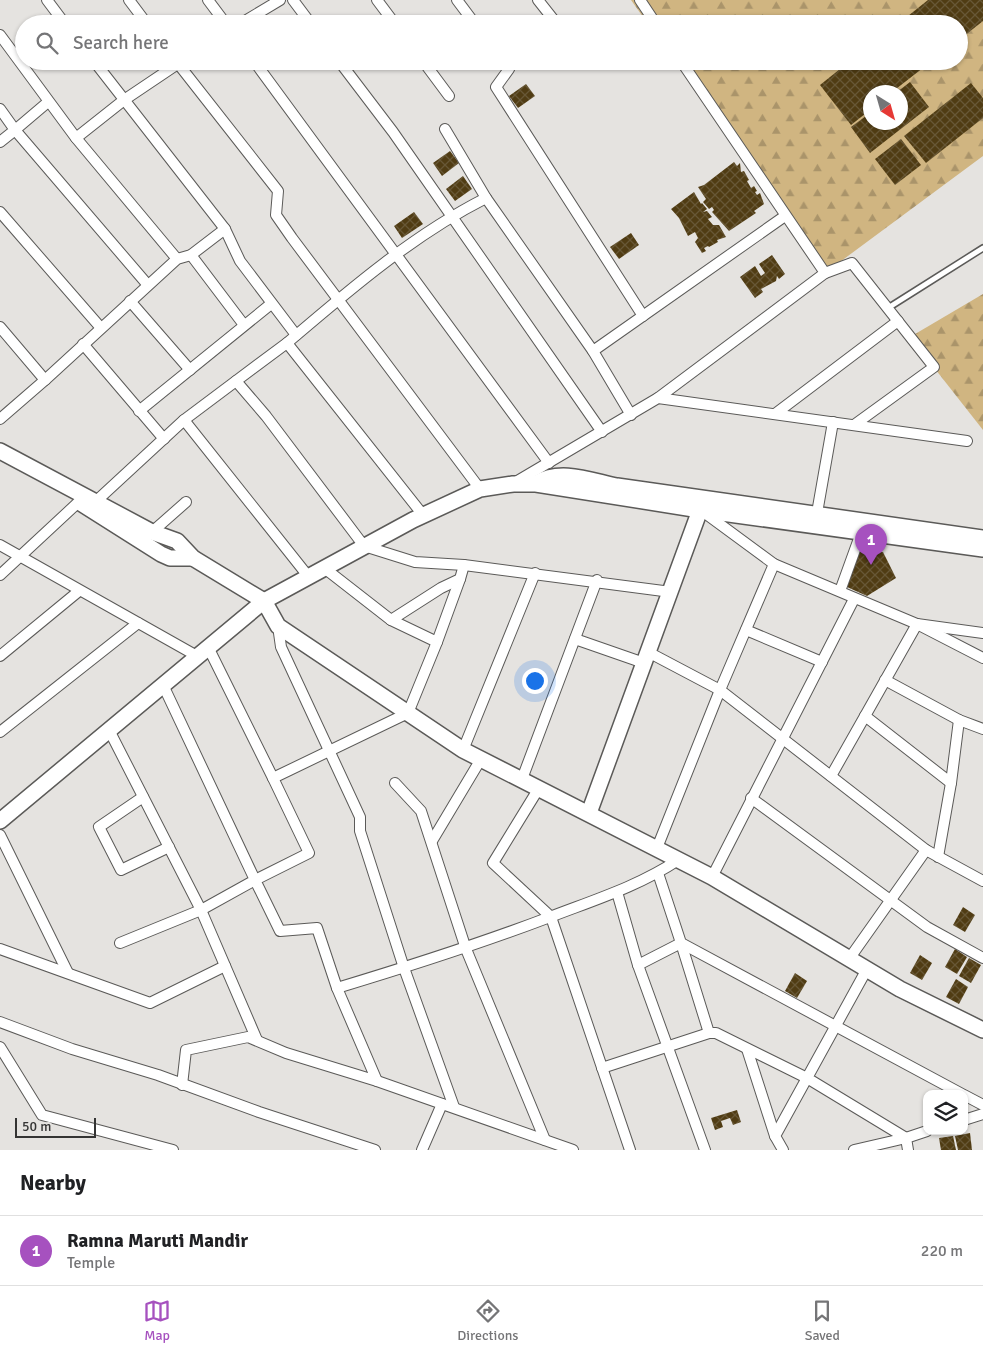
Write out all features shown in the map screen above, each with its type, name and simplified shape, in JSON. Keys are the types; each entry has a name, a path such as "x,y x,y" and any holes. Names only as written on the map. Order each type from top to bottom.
{"street":[{"path":"47,0 58,15"},
{"path":"129,0 140,15"},
{"path":"208,0 219,15"},
{"path":"255,15 280,0"},
{"path":"293,0 304,15"},
{"path":"377,0 388,15"},
{"path":"457,0 468,15"},
{"path":"538,0 550,15"},
{"path":"640,0 650,15"},
{"path":"0,35 15,56"},
{"path":"25,70 76,138 177,259"},
{"path":"101,70 225,229 240,262 296,335"},
{"path":"76,138 124,100 167,70"},
{"path":"185,70 278,191 276,215 480,489"},
{"path":"261,70 549,463"},
{"path":"346,70 451,215 602,432"},
{"path":"430,70 449,96"},
{"path":"508,70 496,87 642,316"},
{"path":"687,70 825,273"},
{"path":"0,142 48,102"},
{"path":"0,110 14,130 147,284"},
{"path":"446,130 486,198 593,351 631,415"},
{"path":"0,574 164,439 184,420 287,343 397,254 451,215 486,198"},
{"path":"0,212 101,328"},
{"path":"593,351 785,216"},
{"path":"0,419 45,380 147,284 177,259 191,254 225,229"},
{"path":"191,254 244,325"},
{"path":"513,484 658,398 825,273 852,264 934,367 854,426"},
{"path":"130,301 190,370"},
{"path":"139,411 272,304"},
{"path":"775,414 898,321"},
{"path":"0,327 45,380"},
{"path":"287,343 422,516"},
{"path":"83,344 164,439"},
{"path":"236,381 266,416 364,546 415,562 464,565 597,580 670,592"},
{"path":"658,398 967,441"},
{"path":"184,420 308,576"},
{"path":"817,513 833,422"},
{"path":"0,451 148,538 170,558 193,558 264,600 278,626 280,647 360,817 360,831 404,968 454,1107"},
{"path":"0,461 86,502"},
{"path":"536,484 547,476 566,476 627,488 817,513 892,526 983,538"},
{"path":"0,821 264,600 422,516 480,489 513,484 536,484 700,510 983,549"},
{"path":"148,538 186,502"},
{"path":"700,510 774,564 916,624 983,658"},
{"path":"589,813 700,510"},
{"path":"840,591 861,533"},
{"path":"0,545 138,623 203,652 273,778 309,853 201,910 120,943"},
{"path":"657,848 720,690 774,564"},
{"path":"273,778 408,714 437,642 464,565"},
{"path":"323,567 391,620 437,642"},
{"path":"463,750 535,573"},
{"path":"391,620 441,588 460,579"},
{"path":"522,779 597,580"},
{"path":"0,656 79,591"},
{"path":"712,877 854,599"},
{"path":"0,732 138,623"},
{"path":"916,624 983,633"},
{"path":"831,776 916,624"},
{"path":"278,626 463,750 712,877 900,989 983,1030"},
{"path":"746,630 822,662"},
{"path":"575,639 646,658 720,690 926,850 983,881"},
{"path":"885,680 959,720 983,729"},
{"path":"163,685 280,931 317,928 337,988 377,1081"},
{"path":"865,716 951,782"},
{"path":"938,857 959,720"},
{"path":"109,730 201,910 257,1040"},
{"path":"432,841 481,759"},
{"path":"395,783 421,810 466,949 545,1140"},
{"path":"538,788 493,862 551,916 630,1150"},
{"path":"143,797 99,827 121,870 169,847"},
{"path":"752,798 927,927 983,958"},
{"path":"0,835 68,973"},
{"path":"849,958 926,850"},
{"path":"337,988 466,949 617,892 658,873 678,860"},
{"path":"658,873 709,1032"},
{"path":"617,892 638,966 705,1150"},
{"path":"638,966 682,943"},
{"path":"682,943 835,1027 955,1090"},
{"path":"0,949 150,1003 225,966"},
{"path":"775,1136 867,969"},
{"path":"0,1022 72,1049 182,1084 375,1150"},
{"path":"602,1068 709,1032 716,1033 807,1078 906,1138 908,1150"},
{"path":"182,1084 186,1050 248,1037 286,1053 454,1107 573,1150"},
{"path":"0,1047 42,1115 172,1150"},
{"path":"747,1049 775,1136 783,1150"},
{"path":"968,1097 983,1105"},
{"path":"422,1150 442,1104"},
{"path":"968,1119 983,1114"},
{"path":"854,1150 923,1132"}],"lane":[{"path":"888,308 983,248"}],"green space":[{"path":"631,0 983,0 983,156 825,273 681,70 968,70 968,15 642,15"},
{"path":"983,294 983,430 910,337"}],"building":[{"path":"928,0 983,0 983,21 968,33 968,15 909,15"},
{"path":"839,70 920,70 901,85 863,85 863,116 851,125 820,85"},
{"path":"910,82 929,107 908,123 908,85 906,85"},
{"path":"971,83 983,98 983,118 926,163 904,136"},
{"path":"526,84 535,96 518,108 509,96"},
{"path":"863,118 863,130 900,130 870,153 851,127"},
{"path":"901,139 921,165 895,185 875,159"},
{"path":"450,151 459,163 442,176 433,163"},
{"path":"734,162 737,166 740,163 741,172 744,171 749,180 747,181 751,188 754,186 757,195 760,193 764,204 754,211 756,213 729,231 712,212 714,210 712,207 709,209 703,202 706,199 698,187 704,185"},
{"path":"463,176 472,189 455,201 446,189"},
{"path":"694,192 701,204 707,209 703,212 707,211 712,217 708,219 713,225 719,225 726,237 704,248 706,251 702,253 695,242 698,238 695,232 688,236 679,218 671,209"},
{"path":"414,212 423,224 402,238 394,226"},
{"path":"631,233 639,245 619,259 610,247"},
{"path":"772,255 785,274 779,279 777,276 776,281 761,289 763,292 755,298 740,277 755,266 761,276 765,273 759,264"},
{"path":"858,551 883,552 896,578 867,596 847,587"},
{"path":"963,907 975,915 965,932 953,925"},
{"path":"955,949 967,957 957,974 945,967"},
{"path":"920,955 932,963 922,980 910,973"},
{"path":"969,958 981,965 971,983 959,976"},
{"path":"795,973 807,981 797,998 785,991"},
{"path":"956,979 968,987 959,1004 946,997"},
{"path":"737,1110 741,1122 733,1125 730,1118 721,1121 723,1127 715,1130 711,1118"},
{"path":"970,1133 972,1150 958,1150 955,1136 968,1135"},
{"path":"953,1136 956,1150 941,1150 939,1138"}],"place":[{"name":"Ramna Maruti Mandir","path":"871,565"}]}
